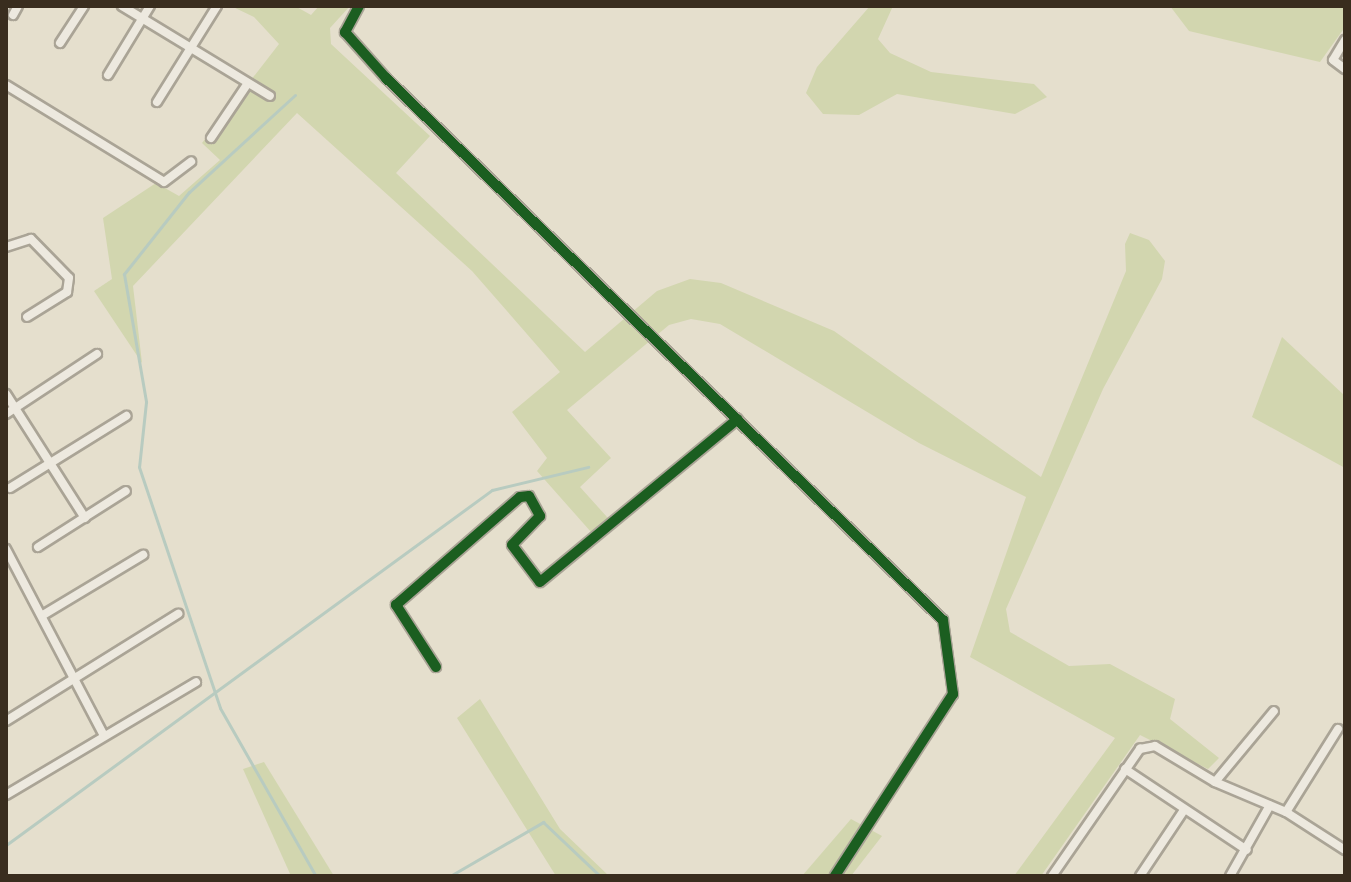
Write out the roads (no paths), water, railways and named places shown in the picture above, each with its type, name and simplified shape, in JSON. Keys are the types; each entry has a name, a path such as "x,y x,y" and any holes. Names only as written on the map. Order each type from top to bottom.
{"street":[{"path":"13,15 18,6"},
{"path":"60,43 84,6"},
{"path":"122,6 270,96"},
{"path":"108,75 150,6"},
{"path":"157,102 217,6"},
{"path":"359,6 345,23 350,40 545,239 738,419 945,624 953,694 835,876"},
{"path":"1345,40 1333,60 1345,69"},
{"path":"211,138 248,83"},
{"path":"6,85 164,182 191,162"},
{"path":"6,247 31,239 69,278 67,292 27,317"},
{"path":"10,411 97,354"},
{"path":"6,394 10,411 85,518"},
{"path":"10,488 126,416"},
{"path":"436,667 396,605 520,497 529,496 540,516 512,545 540,582 738,419"},
{"path":"38,547 126,491"},
{"path":"6,549 104,736"},
{"path":"43,615 143,555"},
{"path":"6,721 178,614"},
{"path":"6,795 196,682"},
{"path":"1215,782 1274,711"},
{"path":"1286,812 1338,729"},
{"path":"1052,876 1125,769 1147,745 1215,782 1286,812 1345,850"},
{"path":"1125,769 1247,850"},
{"path":"1230,876 1270,805"},
{"path":"1140,876 1184,810"}],"waterway":[{"path":"295,95 189,192 124,274 146,402 139,467 220,708 316,876"},
{"path":"6,845 492,490 588,467"},
{"path":"450,876 543,822 600,876"}]}
